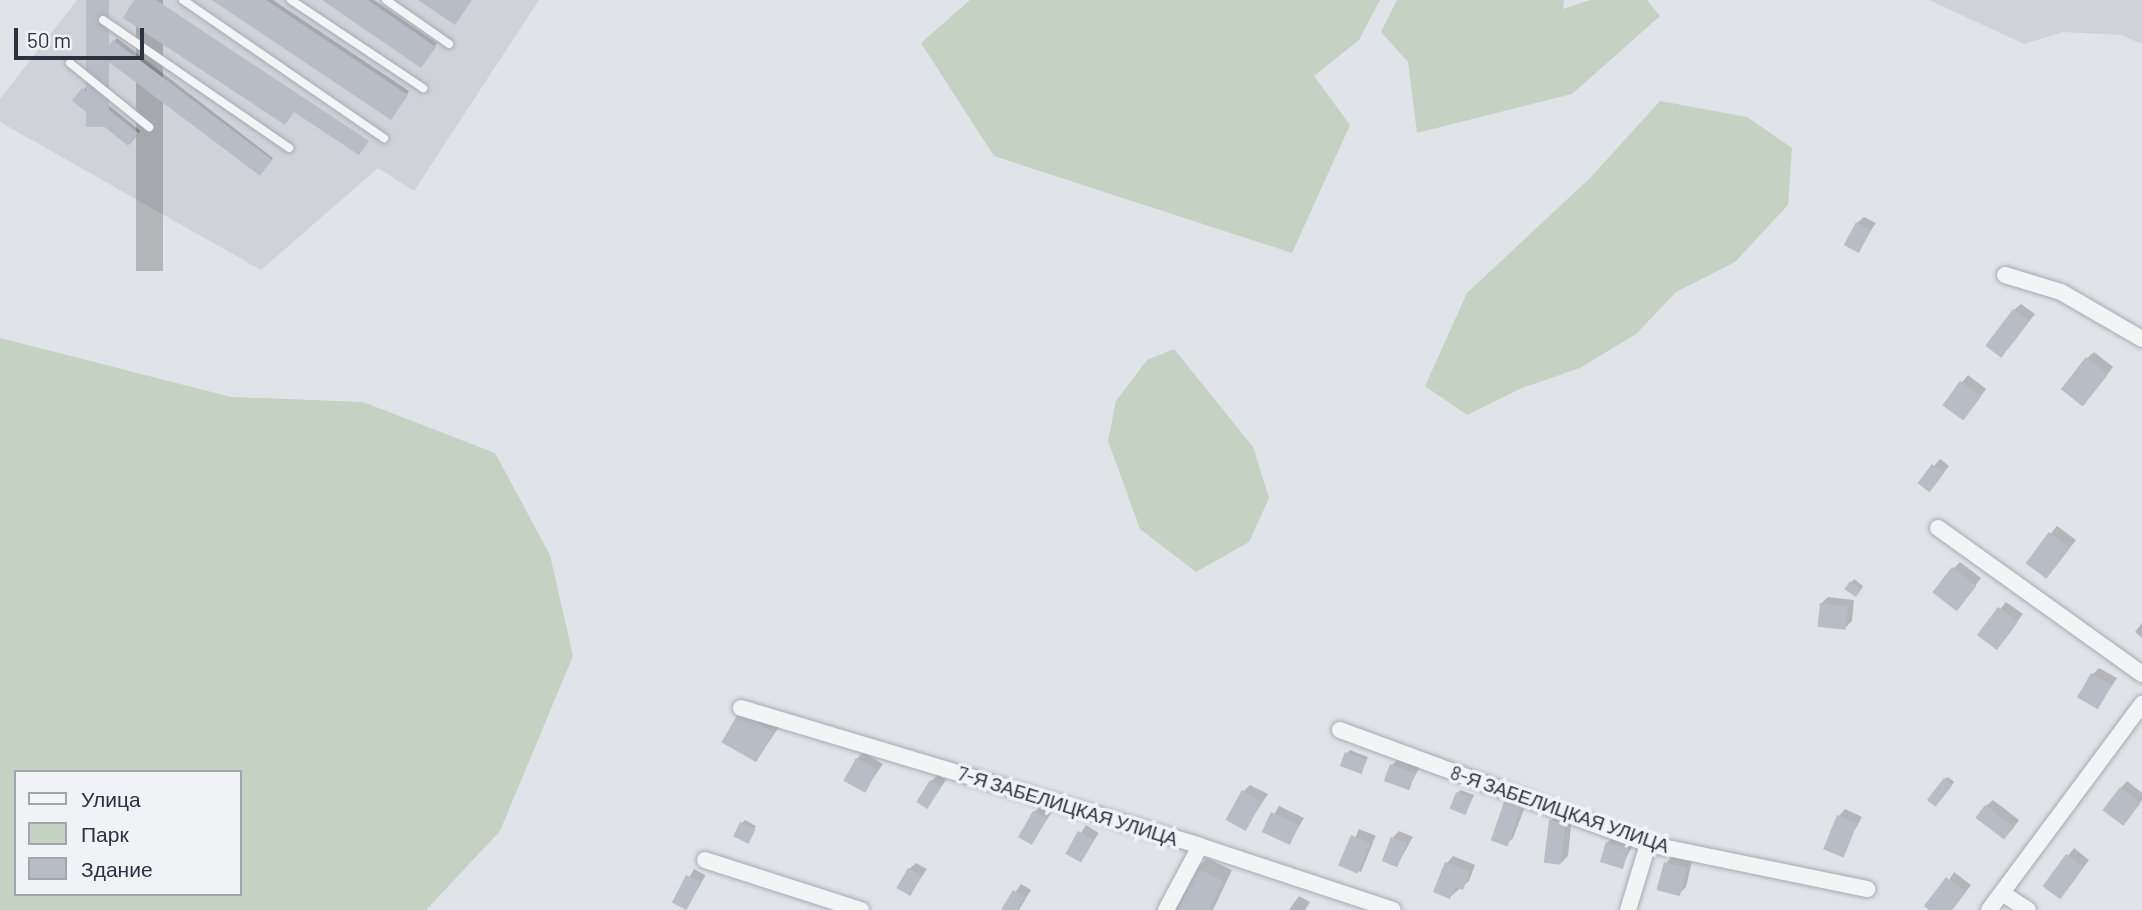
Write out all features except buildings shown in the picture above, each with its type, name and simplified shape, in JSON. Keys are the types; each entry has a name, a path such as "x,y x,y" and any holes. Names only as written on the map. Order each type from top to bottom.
{"street":[{"path":"2005,275 2061,292 2142,339"},
{"path":"1938,528 2142,674"},
{"path":"1989,910 2142,704"},
{"name":"7-Я ЗАБЕЛИЦКАЯ УЛИЦА","path":"741,708 1200,846 1393,910"},
{"name":"8-Я ЗАБЕЛИЦКАЯ УЛИЦА","path":"1340,730 1648,844 1867,889"},
{"path":"1629,910 1648,844"},
{"path":"1166,910 1200,846"},
{"path":"705,860 861,910"},
{"path":"2002,893 2028,910"}],"lane":[{"path":"183,0 384,138"},
{"path":"291,0 423,88"},
{"path":"386,0 449,44"},
{"path":"103,20 289,148"},
{"path":"70,63 149,127"}],"shaded area":[{"path":"77,0 539,0 414,191 378,168 261,270 0,122 0,99"},
{"path":"1929,0 2142,0 2142,44 2121,35 2063,32 2024,44"}],"green space":[{"path":"970,0 1380,0 1359,40 1314,76 1350,125 1292,253 994,156 921,43"},
{"path":"1397,0 1564,0 1563,9 1590,0 1647,0 1660,16 1572,94 1417,133 1408,62 1381,32"},
{"path":"1660,101 1747,117 1792,148 1788,205 1735,262 1676,292 1636,334 1580,368 1522,388 1467,415 1425,386 1467,293 1590,178"},
{"path":"0,338 231,397 363,402 495,453 550,555 573,656 500,831 426,910 0,910"},
{"path":"1174,349 1253,447 1269,498 1249,542 1196,572 1140,529 1108,441 1116,401 1147,360"}]}
